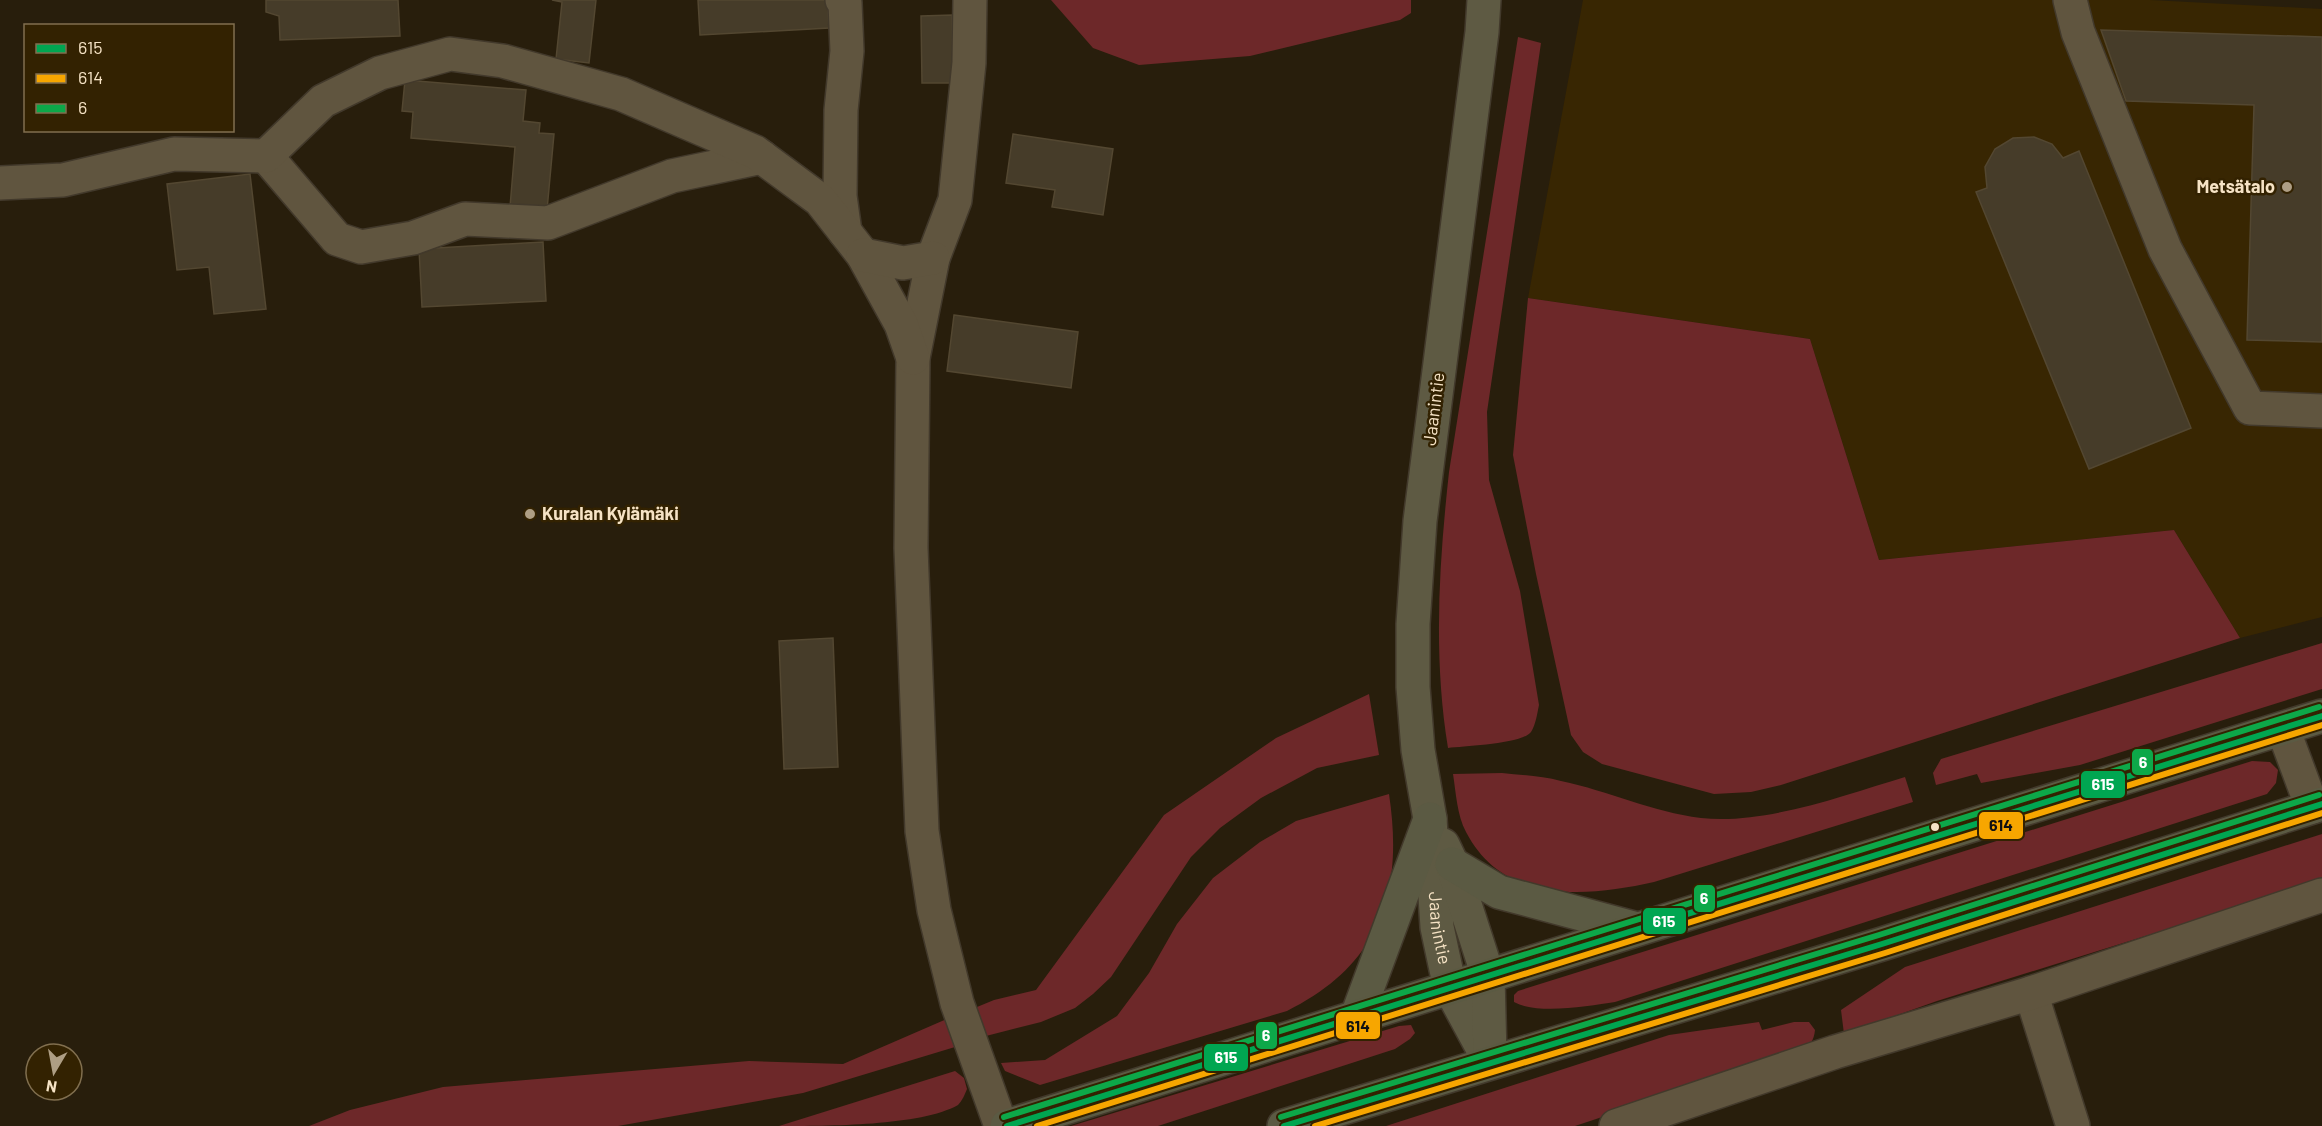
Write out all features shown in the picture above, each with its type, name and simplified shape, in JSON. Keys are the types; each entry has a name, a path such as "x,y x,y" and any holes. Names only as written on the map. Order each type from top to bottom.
{"highway":[{"path":"1007,1126 2322,716"},
{"path":"1284,1126 1882,944 2317,805"},
{"path":"1357,1016 1430,819"},
{"path":"1452,864 1499,892 1637,929"}],"main road":[{"name":"Jaanintie","path":"1484,0 1482,32 1420,521 1413,624 1413,687 1418,750 1430,819 1437,927 1450,988 1490,1062"},
{"name":"Jaanintie","path":"1430,819 1452,864 1488,976 1490,1062"}],"street":[{"path":"842,0 845,3 847,51 841,110 840,196 854,243"},
{"path":"970,0 969,63 956,200 933,258 913,358 911,548 922,831 926,867 957,1003 1001,1126"},
{"path":"2070,0 2078,32 2165,249 2250,408 2322,411"},
{"path":"0,183 63,180 174,154 266,156 323,101 380,73 450,54 503,61 621,94 754,152 820,200 854,243 901,324 913,358"},
{"path":"266,156 337,239 361,247 413,238 465,219 548,223 672,176 762,158"},
{"path":"854,243 903,263 933,258"},
{"path":"2283,729 2317,805"},
{"path":"1616,1126 1835,1052 2031,993 2322,895"},
{"path":"2031,993 2073,1126"}],"shaded area":[{"path":"1051,0 1411,0 1411,13 1400,20 1250,56 1139,65 1093,48"},
{"path":"1583,0 2150,0 2322,9 2322,617 2240,638 2174,530 1879,560 1810,339 1528,298"},
{"path":"1518,37 1541,43 1487,412 1489,480 1520,591 1539,705 1533,729 1526,736 1505,742 1448,748 1443,714 1439,644 1440,576 1445,506"},
{"path":"1528,298 1810,339 1879,560 2174,530 2240,638 1781,785 1751,792 1714,794 1602,764 1583,752 1571,735 1513,455"},
{"path":"2322,643 2322,689 2080,765 1981,783 1977,774 1936,785 1933,773 1941,759"},
{"path":"1369,694 1379,755 1317,768 1261,798 1220,828 1191,857 1111,977 1093,994 1075,1008 1041,1022 986,1036 977,1007 994,1000 1036,990 1164,815 1276,738"},
{"path":"2252,761 2270,762 2278,770 2276,783 2267,794 1615,1002 1549,1009 1524,1006 1514,1002 1514,995 1518,991"},
{"path":"1502,773 1554,779 1665,811 1701,818 1726,819 1778,813 1831,800 1905,777 1913,802 1654,882 1601,891 1575,892 1549,890 1524,884 1502,873 1482,856 1466,832 1459,811 1453,774"},
{"path":"1389,794 1393,830 1388,894 1378,922 1364,948 1344,972 1319,993 1287,1011 1040,1085 1005,1071 1001,1063 1045,1060 1117,1016 1149,973 1177,924 1213,878 1260,842 1296,821"},
{"path":"2322,834 2322,881 1937,1001 1844,1034 1841,1010 1905,967"},
{"path":"949,1018 955,1047 803,1093 618,1126 309,1126 350,1110 443,1087 749,1061 843,1064"},
{"path":"1759,1022 1762,1030 1794,1022 1809,1022 1815,1030 1814,1037 1801,1051 1575,1126 1386,1126 1669,1035"},
{"path":"1411,1025 1415,1033 1395,1049 1158,1126 1071,1126 1399,1026"},
{"path":"955,1071 964,1078 967,1089 958,1105 942,1112 898,1121 822,1126 779,1126"}],"building":[{"path":"266,0 398,0 400,36 280,40 279,16 266,12"},
{"path":"552,0 596,0 589,63 556,59 562,2"},
{"path":"698,0 827,0 829,28 700,35"},
{"path":"952,15 953,83 922,83 921,16"},
{"name":"Metsätalo","path":"2101,30 2322,37 2322,342 2247,340 2254,105 2126,101"},
{"path":"405,80 526,90 523,121 540,123 539,133 554,134 547,210 510,207 515,147 411,138 413,112 402,111"},
{"path":"1013,134 1113,149 1103,215 1052,207 1055,190 1006,183"},
{"path":"2034,137 2052,144 2063,158 2079,151 2191,428 2089,469 1976,192 1987,188 1985,167 1995,149 2013,138"},
{"path":"250,174 266,309 214,314 209,267 177,270 167,184"},
{"path":"543,242 546,301 422,307 419,249"},
{"path":"954,315 1078,332 1071,388 947,371"},
{"path":"833,638 838,767 784,769 779,641"}],"transit line":[{"name":"6","path":"1004,1117 2319,707"},
{"name":"615","path":"1007,1126 2322,716"},
{"name":"614","path":"1037,1126 2322,725"},
{"name":"6","path":"1281,1117 1879,935 2319,795"},
{"name":"615","path":"1284,1126 1882,944 2322,804"},
{"name":"614","path":"1315,1126 1885,953 2322,813"}],"place":[{"name":"Metsätalo","path":"2287,187"},
{"name":"Kuralan Kylämäki","path":"530,514"}]}
